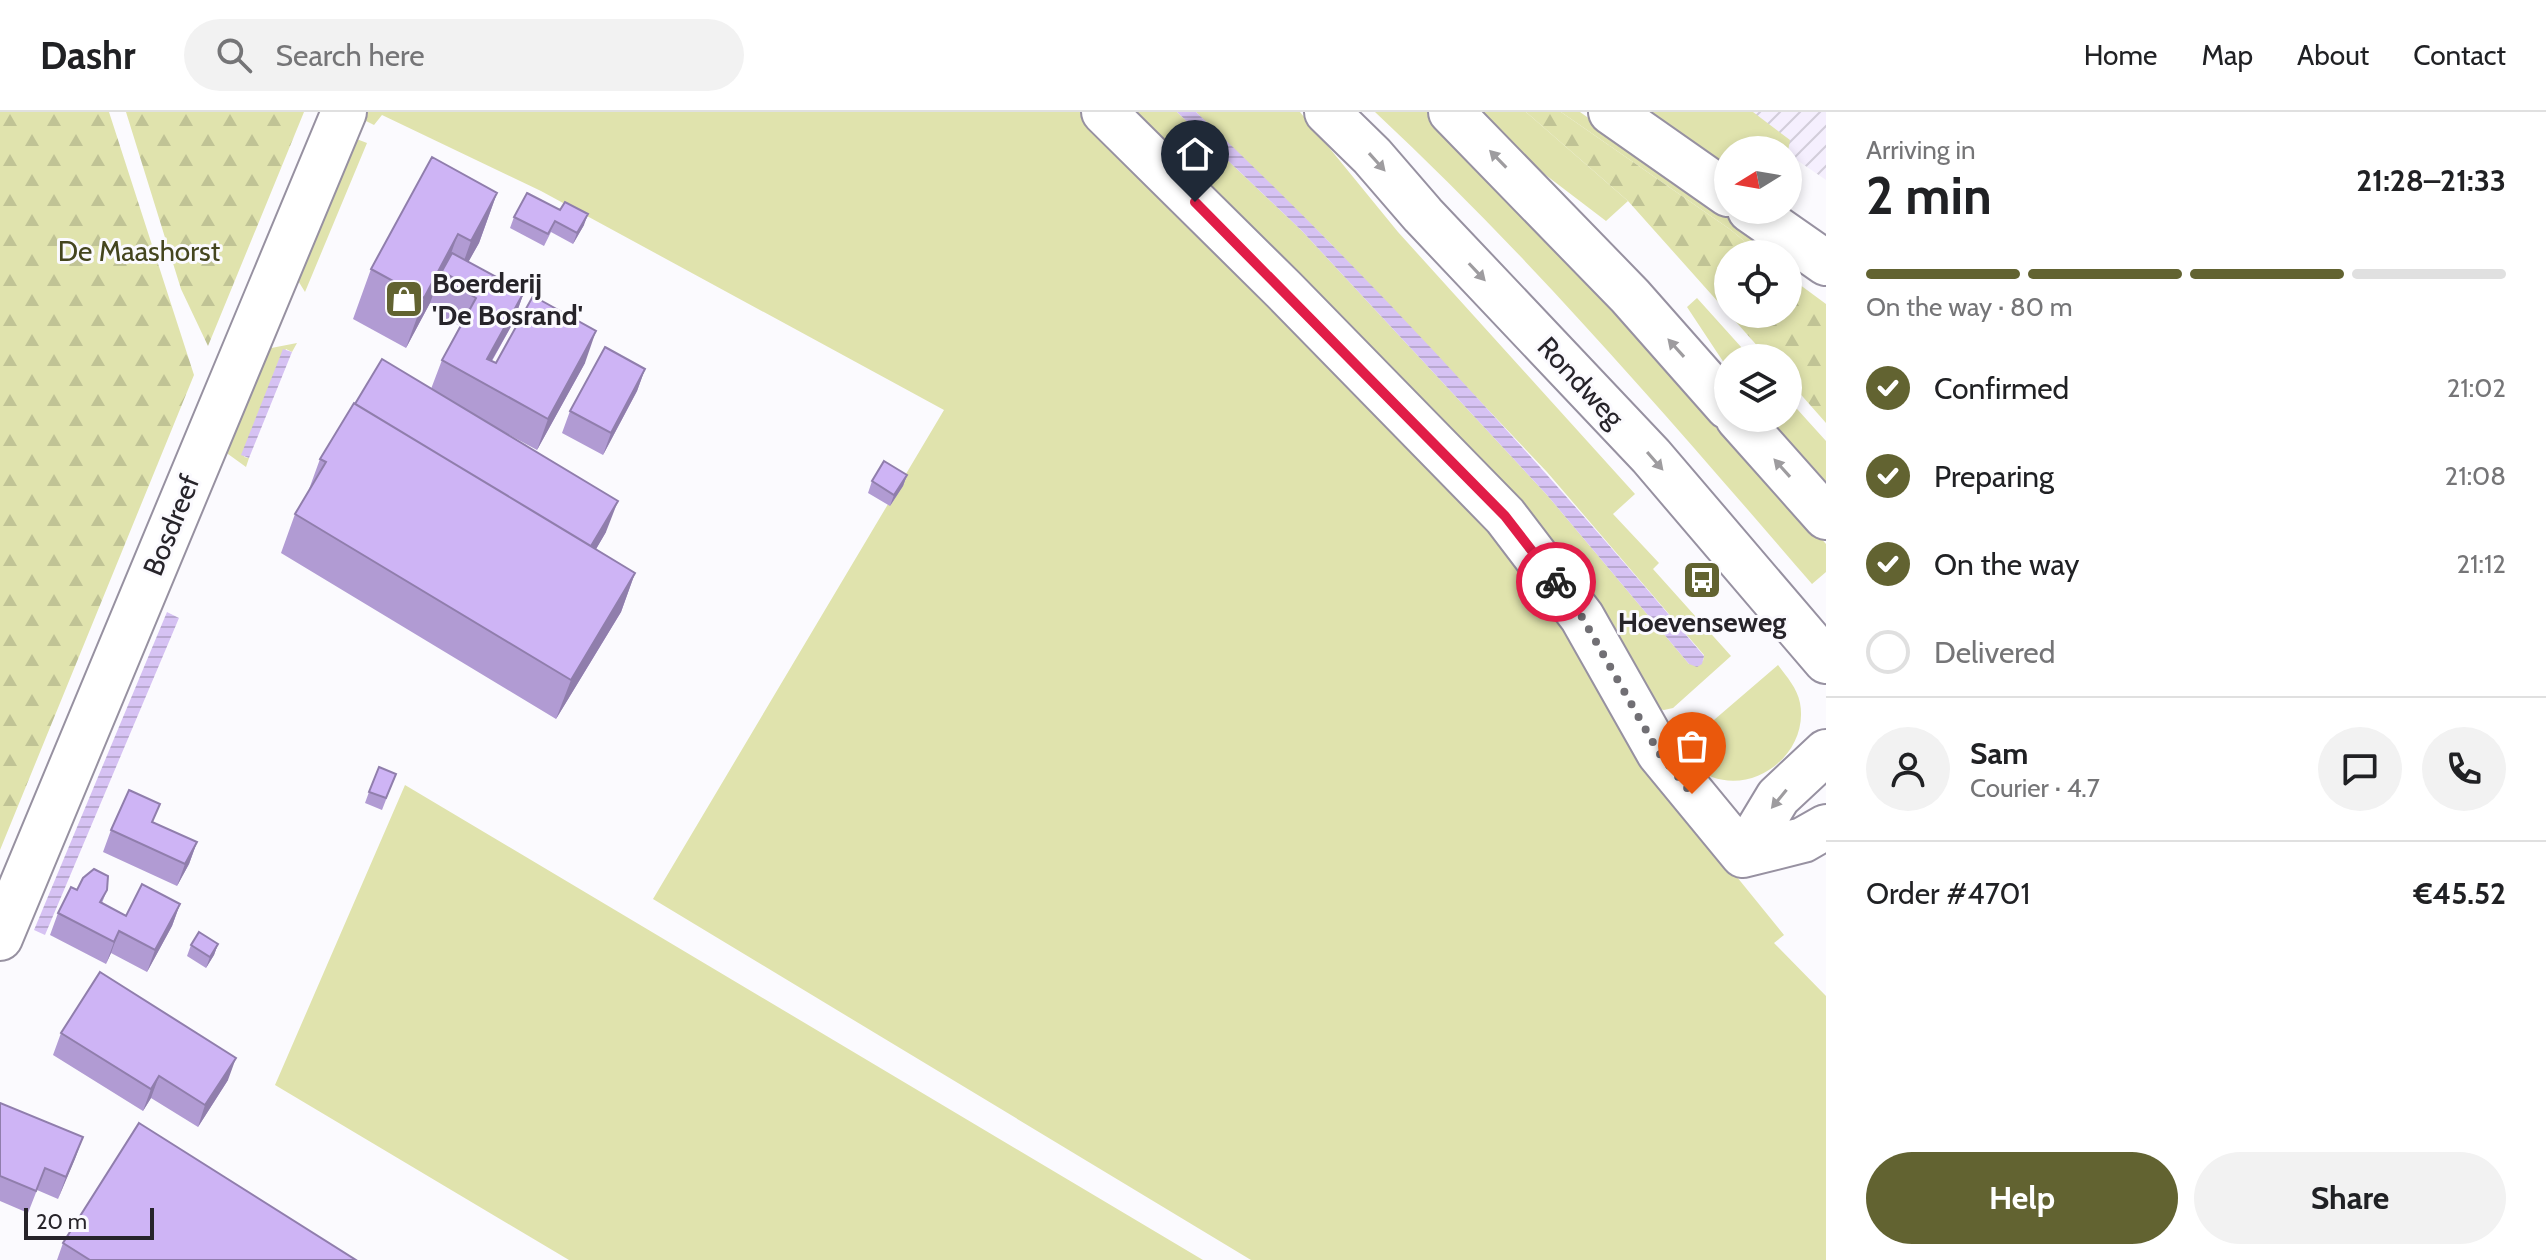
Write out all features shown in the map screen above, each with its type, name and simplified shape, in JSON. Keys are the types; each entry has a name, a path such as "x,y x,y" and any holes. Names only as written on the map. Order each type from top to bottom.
{"street":[{"name":"Bosdreef","path":"0,938 344,112"},
{"path":"1104,112 1505,516 1582,617 1659,753 1743,855"},
{"name":"Rondweg","path":"1327,112 1372,156 1434,227 1651,456 1826,661"},
{"path":"1451,112 1630,296 1714,391"},
{"path":"1611,112 1714,184"},
{"path":"1770,224 1826,263"},
{"path":"1750,432 1826,517"},
{"path":"1743,855 1778,797 1826,752"},
{"path":"1743,855 1803,840 1826,827"}],"shaded area":[{"path":"1177,112 1196,112 1394,309 1644,585 1704,656 1702,664 1697,667 1689,664 1547,495 1302,231"},
{"path":"1727,112 1826,112 1826,180 1802,164 1802,136 1766,136"},
{"path":"283,349 292,352 249,458 241,455"},
{"path":"167,612 179,618 45,935 34,930"}],"green space":[{"name":"De Maashorst","path":"0,112 109,112 194,375 0,850"},
{"path":"126,112 304,112 208,346 181,289"},
{"path":"361,112 1081,112 1137,164 1493,527 1546,595 1650,770 1784,935 1774,943 1826,996 1826,1260 1251,1260 653,899 944,410 541,191 382,115 374,125 366,121"},
{"path":"1121,112 1177,112 1302,231 1547,495 1689,664 1703,661 1704,655 1547,472 1330,243 1196,112 1300,112 1398,232 1635,494 1613,514 1659,563 1653,569 1731,656 1673,708 1653,708"},
{"path":"1375,112 1428,112 1473,152 1580,265 1714,417 1714,432 1727,432 1826,544 1826,572 1812,584 1654,402 1545,283"},
{"path":"1469,112 1526,112 1628,201 1606,221 1496,137"},
{"path":"1526,112 1561,112 1714,218 1714,224 1722,224 1743,240 1714,240 1714,297 1628,201"},
{"path":"1561,112 1580,112 1714,207 1714,218"},
{"path":"1642,112 1753,112 1785,136 1714,136 1714,163"},
{"path":"354,138 367,143 305,292 297,279"},
{"path":"1722,224 1739,224 1761,240 1743,240"},
{"path":"1802,286 1826,304 1826,423 1802,396 1802,344 1756,344 1741,328 1802,328"},
{"path":"1697,298 1714,317 1714,328 1724,328 1738,344 1714,344 1714,348 1687,307"},
{"path":"297,343 292,352 286,349 244,457 249,458 246,467 228,454 222,444 261,350"},
{"path":"1802,414 1826,441 1826,496 1773,432 1802,432"},
{"path":"1778,665 1800,703 1801,721 1797,737 1788,752 1762,774 1746,779 1729,781 1712,777 1698,769 1679,750"},
{"path":"405,785 1203,1260 569,1260 275,1085"}],"building":[{"path":"432,157 497,193 471,241 458,234 424,298 371,269"},
{"path":"527,193 560,210 565,202 588,214 577,233 555,221 548,234 514,217"},
{"path":"452,253 524,292 487,359 496,363 533,296 596,331 548,419 442,360 476,298 454,285 457,280 442,271"},
{"path":"605,347 645,369 611,433 570,411"},
{"path":"382,359 618,501 591,546 355,404"},
{"path":"354,403 635,573 571,680 295,514 326,462 320,459"},
{"path":"884,461 907,475 894,495 872,481"},
{"path":"379,767 396,774 386,798 369,792"},
{"path":"129,790 160,804 152,822 197,842 185,864 111,830"},
{"path":"94,869 108,876 107,890 100,902 126,916 142,884 180,904 155,950 119,931 114,942 58,913 71,887 77,890 83,878"},
{"path":"199,932 218,944 210,957 191,945"},
{"path":"100,972 236,1058 205,1105 159,1076 151,1089 61,1033"},
{"path":"0,1103 83,1137 66,1177 45,1168 36,1191 0,1176"},
{"path":"139,1123 356,1260 90,1260 63,1243"}],"way so far":[{"path":"1556,582 1582,617 1659,753 1692,794"}],"place":[{"name":"Boerderij 'De Bosrand'","path":"404,299"},
{"name":"Hoevenseweg","path":"1702,580"}],"route":[{"path":"1195,202 1505,516 1556,582"}]}
